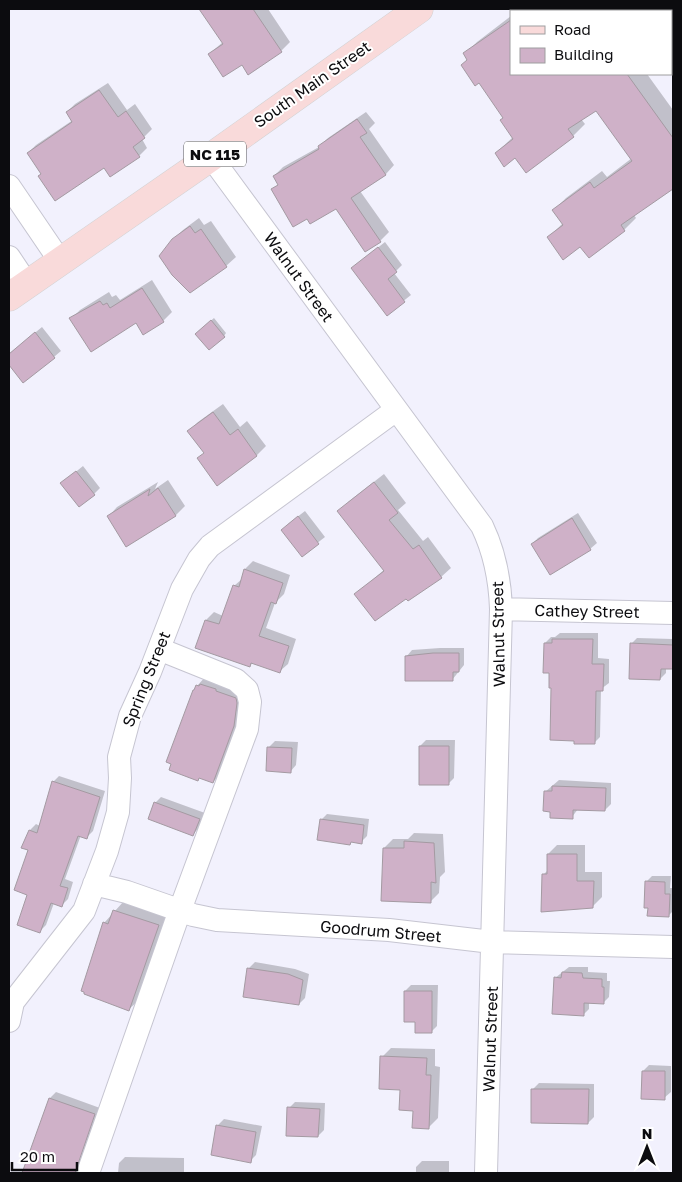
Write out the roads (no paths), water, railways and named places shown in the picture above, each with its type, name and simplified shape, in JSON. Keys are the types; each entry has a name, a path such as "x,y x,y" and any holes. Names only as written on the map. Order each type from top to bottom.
{"main road":[{"name":"South Main Street","path":"18,290 211,157 419,9"}],"street":[{"name":"Walnut Street","path":"211,157 482,526 496,561 501,609 486,1173"},
{"path":"9,186 60,261"},
{"path":"9,257 18,290"},
{"name":"Spring Street","path":"10,1008 84,911 108,851 118,812 119,757 122,740 130,716 160,648 182,588 199,559 210,546 396,410"},
{"name":"Cathey Street","path":"501,609 673,613"},
{"path":"88,1173 180,910 247,729 250,702 246,690 236,680 160,648"},
{"name":"Goodrum Street","path":"94,884 127,892 192,915 217,920 389,930 492,942 673,946"}]}
